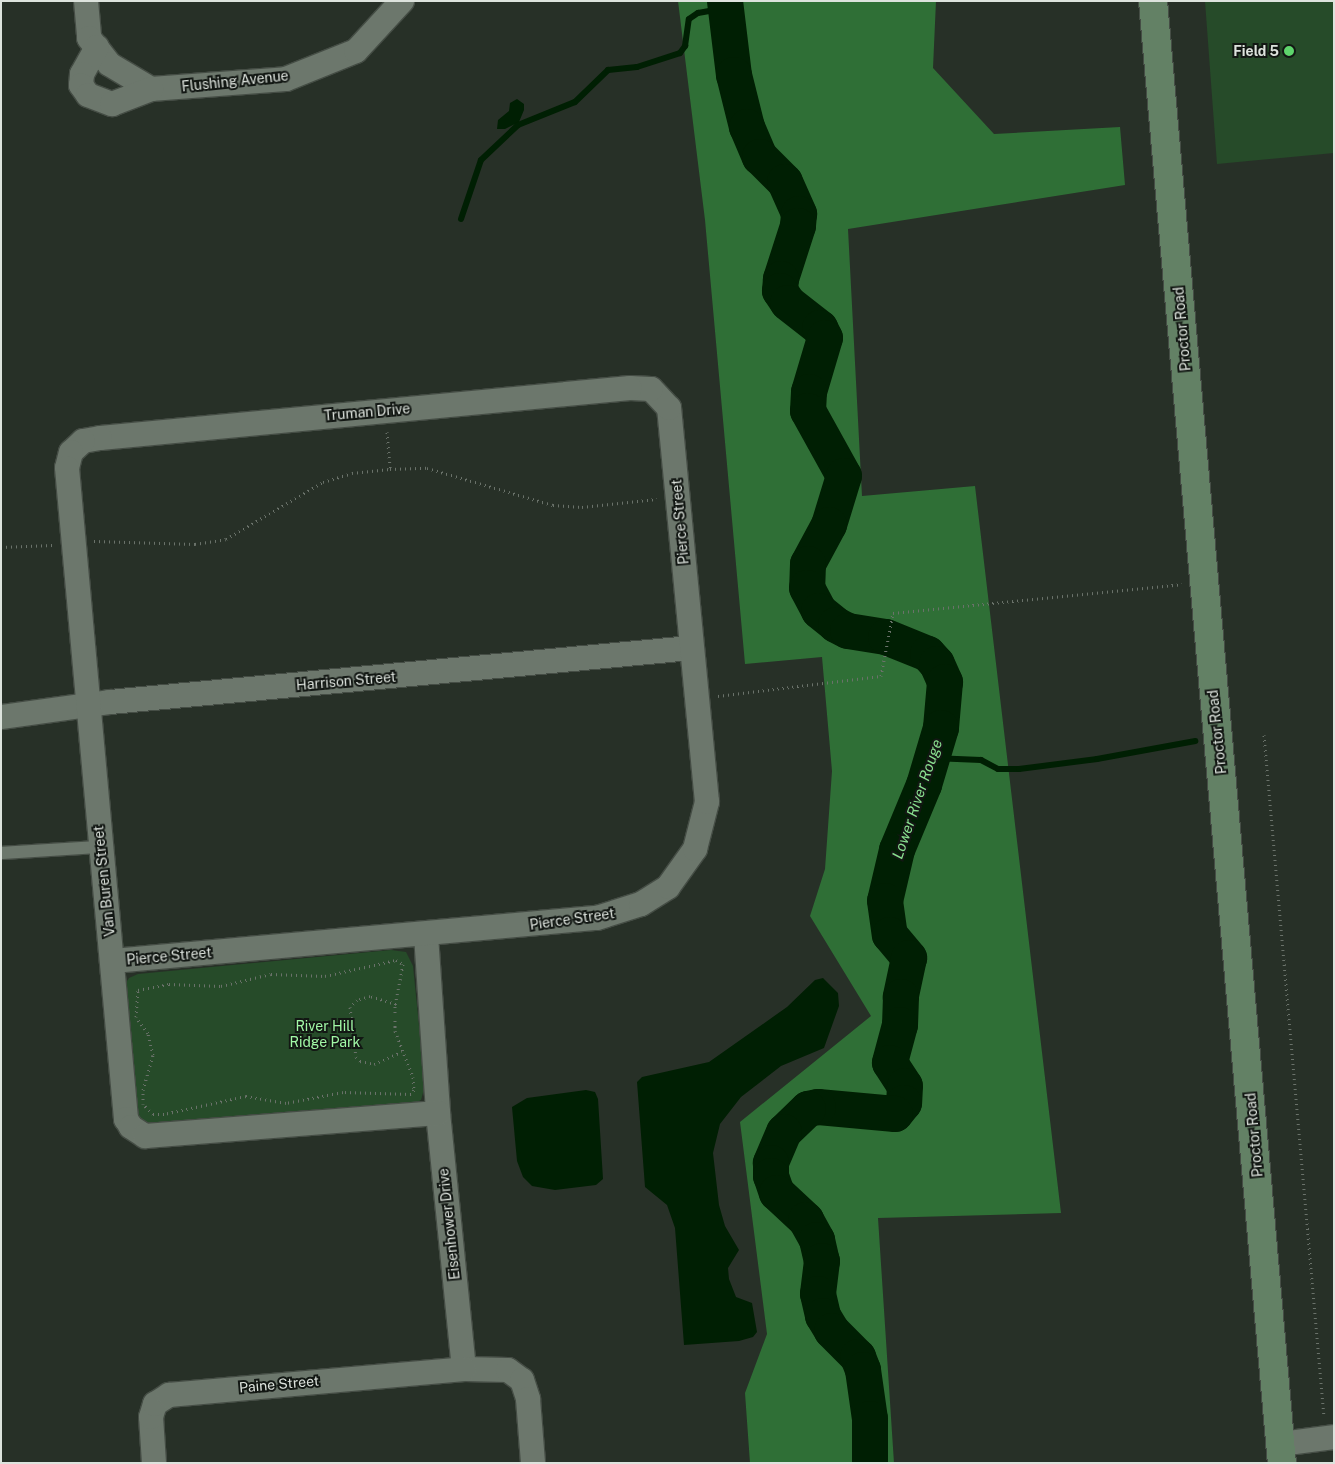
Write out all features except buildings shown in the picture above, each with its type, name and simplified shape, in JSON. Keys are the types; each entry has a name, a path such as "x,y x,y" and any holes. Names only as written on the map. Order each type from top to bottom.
{"street":[{"path":"86,1 89,38 103,56 151,89"},
{"name":"Flushing Avenue","path":"103,56 82,74 82,85 88,95 112,104 151,89 286,79 356,51 402,1"},
{"name":"Proctor Road","path":"1153,1 1281,1453"},
{"name":"Truman Drive","path":"76,446 83,441 100,438 630,388 651,389 659,395"},
{"name":"Pierce Street","path":"113,961 426,935 609,916 641,904 668,887 695,849 704,821 706,802 669,408 659,395"},
{"name":"Van Buren Street","path":"76,446 67,468 126,1119 145,1136 438,1114"},
{"name":"Harrison Street","path":"1,717 88,706 691,648"},
{"name":"Eisenhower Drive","path":"426,935 438,1114 464,1369"},
{"path":"464,1369 508,1370 522,1380 528,1399 533,1463"},
{"name":"Paine Street","path":"154,1463 151,1417 155,1404 169,1394 464,1369"},
{"path":"1281,1453 1330,1438"}],"lane":[{"path":"1,853 100,847"}],"path":[{"path":"387,424 390,469"},
{"path":"1,547 74,542 195,544 226,539 323,482 352,473 390,469 427,468 553,505 582,507 678,496"},
{"path":"697,698 881,676 893,613 918,613 1203,582"},
{"path":"1264,735 1330,1438"},
{"path":"396,960 403,964 396,1004 395,1031 401,1052 412,1077 414,1090 411,1094 343,1092 286,1103 246,1096 164,1114 153,1114 143,1104 143,1090 153,1055 148,1033 135,1011 138,990 145,986 169,984 220,986 271,974 324,976 396,960"},
{"path":"396,1004 370,996 357,1000 350,1007 356,1057 360,1061 374,1064 401,1052"}],"green space":[{"path":"678,1 936,1 933,68 994,134 1120,127 1125,185 848,229 862,496 975,486 1061,1213 878,1218 894,1463 750,1463 745,1393 767,1334 740,1122 871,1016 810,916 825,869 832,771 822,657 745,664 705,220"},
{"path":"1205,1 1334,1 1334,153 1217,164"},
{"name":"River Hill Ridge Park","path":"391,950 406,952 413,966 425,1085 421,1100 415,1103 146,1125 135,1117 124,986 129,978 138,974"}],"shaded area":[{"path":"517,99 524,104 524,110 519,122 505,129 497,129 498,120 509,111 510,103"},
{"path":"823,978 838,993 839,1006 824,1048 781,1066 741,1097 720,1124 713,1153 719,1205 725,1226 739,1250 728,1268 729,1279 736,1297 752,1303 757,1332 753,1337 739,1341 684,1345 675,1228 667,1205 645,1187 637,1082 642,1077 709,1062 787,1007 815,980"},
{"path":"586,1090 595,1092 598,1099 603,1179 596,1185 555,1190 532,1186 523,1177 517,1161 512,1107 527,1098"}],"waterway":[{"name":"Lower River Rouge","path":"725,1 734,75 747,127 760,157 785,182 799,214 798,226 781,279 780,291 788,303 820,328 825,338 809,392 808,411 844,476 829,525 808,564 807,588 819,611 836,625 848,631 886,637 928,654 937,664 945,682 941,728 924,785 897,850 885,901 890,935 909,958 901,997 900,1025 890,1063 905,1086 904,1103 895,1114 818,1107 808,1109 784,1132 771,1163 771,1176 777,1193 806,1220 817,1240 822,1261 818,1294 823,1316 832,1331 858,1357 863,1370 870,1419 870,1463"},
{"path":"461,219 481,160 518,125 575,102 608,70 637,67 680,53 685,46 689,19 698,13 725,8"},
{"path":"933,758 981,760 998,769 1019,769 1097,759 1195,741"}],"place":[{"name":"Field 5","path":"1289,51"}]}
